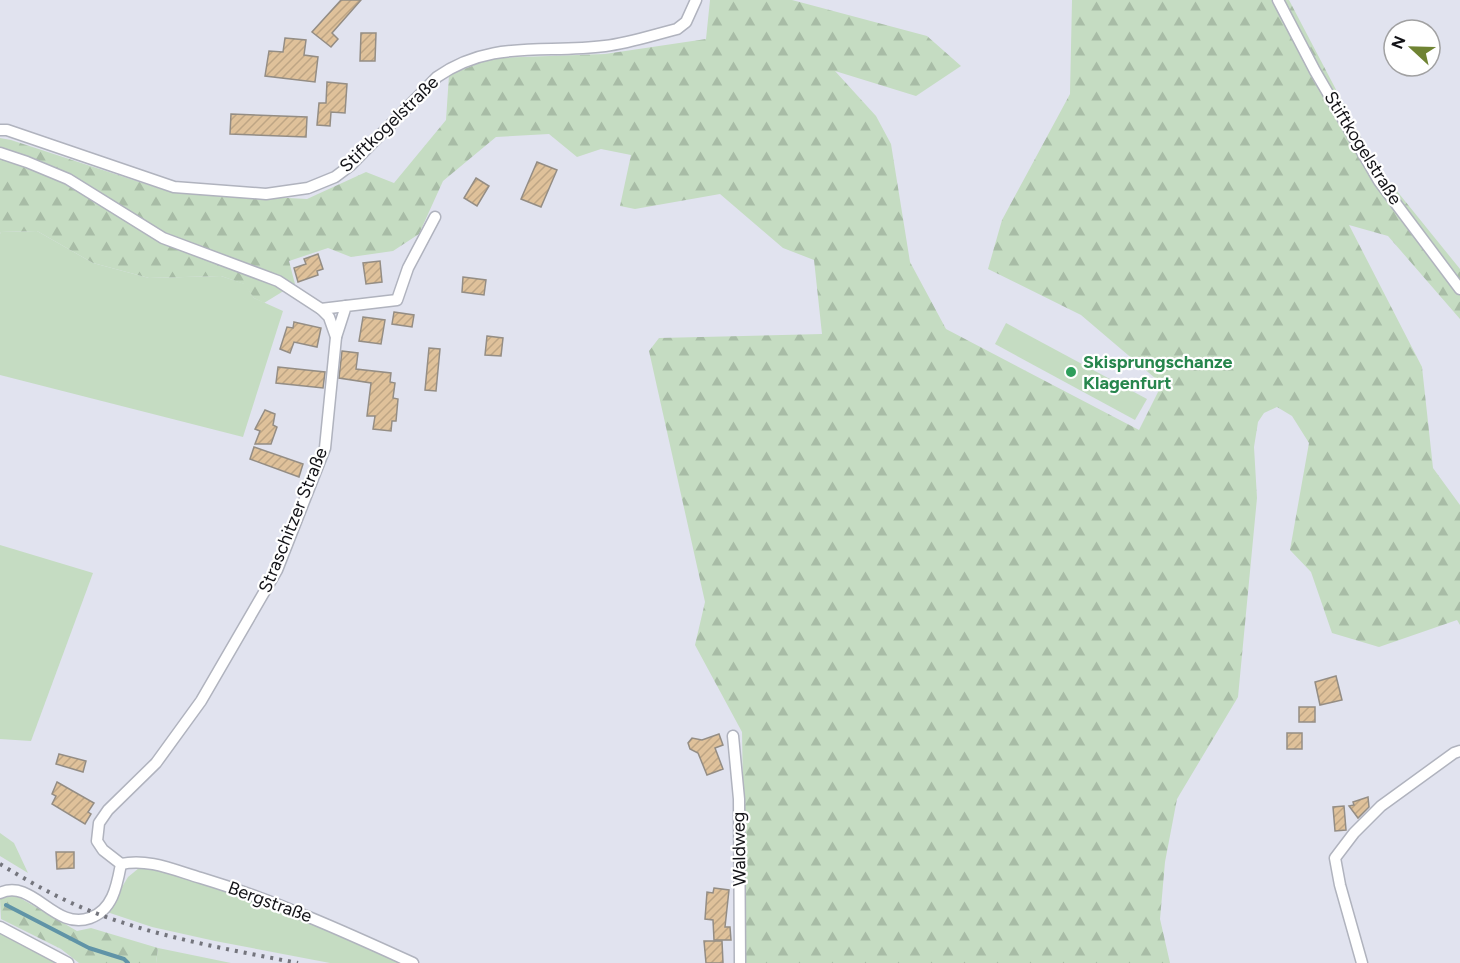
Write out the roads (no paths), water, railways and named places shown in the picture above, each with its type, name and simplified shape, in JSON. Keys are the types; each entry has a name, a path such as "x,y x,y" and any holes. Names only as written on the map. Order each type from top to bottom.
{"street":[{"name":"Stiftkogelstraße","path":"0,130 174,187 266,194 308,188 334,177 351,165 437,77 454,65 474,57 498,52 606,46 677,30 692,13 696,0"},
{"name":"Stiftkogelstraße","path":"1278,0 1315,71 1380,181 1460,289"},
{"path":"0,153 68,179 163,238 278,281 321,309 329,317 336,337"},
{"path":"321,309 397,300 408,268 435,217"},
{"path":"336,337 346,306"},
{"name":"Straschitzer Straße","path":"121,864 103,850 97,841 99,823 108,810 156,763 201,701 277,570 325,448 336,337"},
{"name":"Waldweg","path":"733,736 739,799 740,963"},
{"path":"1362,963 1340,885 1335,858 1354,833 1381,806 1460,751"},
{"name":"Bergstraße","path":"121,864 134,861 151,862 240,890 328,924 413,963"},
{"path":"0,893 12,890 22,892 67,920 81,921 95,916 109,902 116,888 121,864"},
{"path":"0,927 68,963"}],"waterway":[{"path":"6,905 89,948 124,959 128,963"}],"railway":[{"path":"0,864 35,885 85,909 122,922 197,943 298,963"}],"place":[{"name":"Skisprungschanze Klagenfurt","path":"1071,372"}]}
